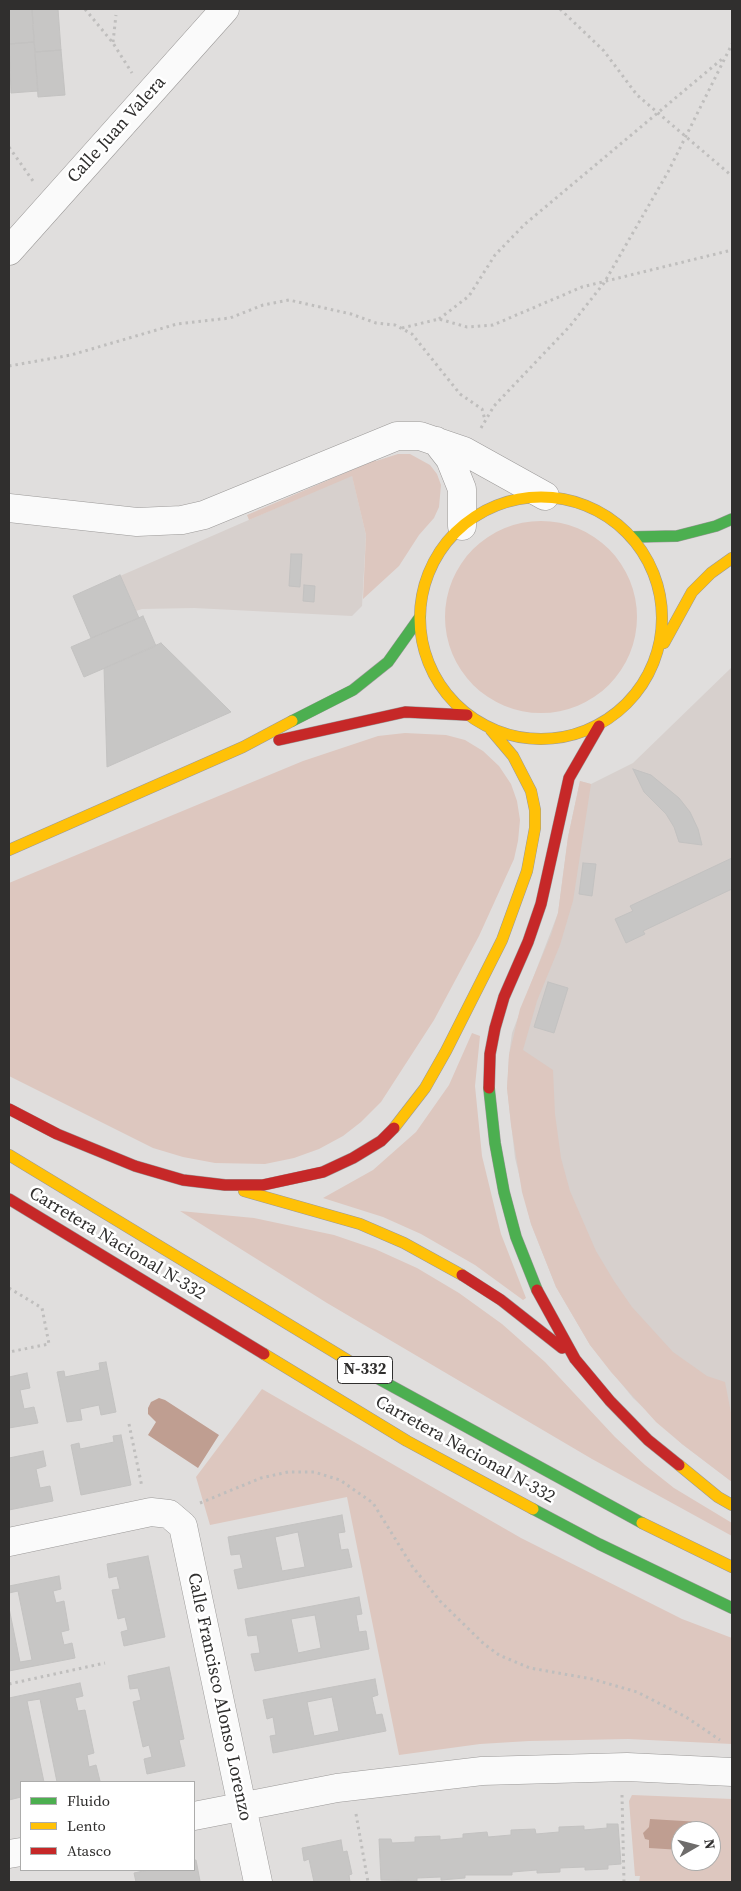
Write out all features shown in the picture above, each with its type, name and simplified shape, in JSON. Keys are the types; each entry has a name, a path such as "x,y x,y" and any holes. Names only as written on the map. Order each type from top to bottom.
{"main road":[{"path":"657,655 662,630 662,605 656,580 646,557 621,526 596,510 568,500 545,496 528,497 493,506 462,526 445,543 433,563 423,590 420,617 423,645 432,672 447,695 467,715 491,730 518,738 545,740 573,737 599,726 620,712 637,694 692,592 711,573 732,558"},
{"path":"631,537 677,536 716,526 732,519"},
{"path":"9,850 243,747 353,690 372,677 388,662 420,617"},
{"path":"243,747 405,712 467,715"},
{"path":"599,726 569,778 541,904 528,942 504,997 490,1054 489,1089 495,1143 509,1210 535,1286 575,1359 610,1401 648,1440 718,1497 732,1505"},
{"path":"9,1109 57,1134 135,1166 183,1180 225,1185 263,1184 291,1180 323,1172 353,1158 381,1141 396,1126 425,1088 502,940 527,871 532,848 535,810 531,791 513,756 491,730"},
{"name":"N-332","path":"9,1155 409,1397 623,1514 732,1567"},
{"path":"225,1185 360,1224 404,1243 453,1270 501,1300 575,1359"},
{"name":"Carretera Nacional N-332","path":"9,1198 408,1441 599,1544 732,1608"}],"street":[{"name":"Calle Juan Valera","path":"9,251 225,9"},
{"path":"9,508 137,522 182,520 204,515 398,436 420,436 464,451 545,496"},
{"path":"436,441 450,459 462,489 464,501 462,526"},
{"name":"Calle Francisco Alonso Lorenzo","path":"9,1542 161,1511 173,1516 183,1526 258,1882"},
{"path":"195,1816 385,1781 482,1771 627,1766 732,1772"}],"path":[{"path":"85,9 113,43 134,75"},
{"path":"560,9 604,51 638,96 660,112 732,176"},
{"path":"113,43 116,15"},
{"path":"477,432 494,406 570,326 604,283 686,136 732,44"},
{"path":"401,328 439,319 469,296 495,255 525,224 724,57"},
{"path":"9,147 35,183"},
{"path":"439,319 468,327 493,325 582,286 604,283 656,267 732,250"},
{"path":"9,366 71,355 178,324 230,318 263,305 289,300 401,328 412,334 460,394 482,409 485,420"},
{"path":"9,1288 42,1308 48,1344 9,1352"},
{"path":"129,1424 143,1495"},
{"path":"200,1504 261,1478 288,1472 314,1472 340,1480 373,1503 412,1566 434,1594 484,1644 506,1658 530,1668 592,1679 637,1692 686,1717 720,1740"},
{"path":"9,1684 105,1663"},
{"path":"622,1788 624,1882"},
{"path":"356,1811 368,1882"}],"shaded area":[{"path":"398,454 410,454 430,465 437,474 441,485 439,507 434,518 419,535 399,566 363,599 366,535 352,476 249,520 247,515 375,460"},
{"path":"352,475 366,535 362,606 352,616 194,608 142,609 136,611 120,576"},
{"path":"532,521 550,521 578,528 594,537 609,549 621,564 630,580 637,608 637,626 630,654 621,670 609,685 594,697 578,706 550,713 532,713 513,709 496,702 480,691 467,678 456,662 449,645 445,626 445,608 449,589 456,572 467,556 480,543 496,532 513,525"},
{"path":"732,667 732,1482 682,1444 633,1398 590,1345 556,1287 531,1224 515,1158 507,1088 512,1033 558,913 568,837 580,781 591,784 633,763"},
{"path":"405,733 446,735 465,740 483,751 499,766 511,784 517,801 520,820 518,841 514,859 479,936 434,1020 381,1102 361,1122 343,1136 319,1149 294,1158 265,1164 215,1163 183,1157 153,1148 9,1076 9,883 303,761 378,736"},
{"path":"580,781 591,784 573,901 560,945 537,1001 523,1050 553,1070 555,1114 561,1158 570,1191 596,1251 614,1281 632,1307 673,1352 707,1376 725,1382 732,1418 732,1482 656,1422 611,1372 590,1345 556,1287 531,1224 522,1192 507,1088 509,1055 520,1009 551,935 558,913 568,837"},
{"path":"472,1033 480,1036 475,1086 482,1156 501,1234 526,1298 523,1300 475,1265 421,1234 383,1217 323,1198 373,1170 416,1132 449,1085"},
{"path":"180,1211 254,1218 334,1235 375,1249 417,1268 459,1293 502,1324 545,1362 615,1437 645,1465 674,1488 732,1523 732,1536 592,1459 327,1303"},
{"path":"262,1389 521,1538 682,1619 732,1638 732,1744 628,1739 529,1741 480,1744 399,1755 347,1497 210,1525 196,1477"},
{"path":"159,1398 219,1435 198,1468 148,1435 156,1422 148,1414 148,1408 151,1402"},
{"path":"632,1795 732,1799 732,1882 639,1882 640,1876 635,1876 629,1801"},
{"path":"650,1819 683,1821 671,1821 671,1849 649,1848 649,1840 645,1839 643,1833 649,1827"}],"building":[{"path":"9,9 32,9 34,42 9,44"},
{"path":"32,9 58,9 61,50 35,52"},
{"path":"34,42 38,91 11,93 9,44"},
{"path":"61,50 65,95 38,97 35,52"},
{"path":"291,554 302,554 300,587 289,586"},
{"path":"120,575 139,618 91,638 73,596"},
{"path":"304,585 315,586 314,602 303,601"},
{"path":"143,616 156,646 84,677 71,647"},
{"path":"161,643 231,712 107,767 104,668"},
{"path":"633,769 651,775 679,798 690,812 698,829 702,845 679,842 674,827 666,814 644,792"},
{"path":"732,858 732,889 643,931 645,934 626,943 615,919 633,911 630,906"},
{"path":"583,863 596,864 592,896 579,894"},
{"path":"548,982 568,988 554,1033 534,1027"},
{"path":"106,1362 116,1412 101,1415 99,1405 80,1409 82,1420 67,1422 57,1372 64,1371 65,1377 100,1370 99,1363"},
{"path":"27,1373 30,1388 20,1390 24,1409 34,1407 38,1423 9,1428 9,1377"},
{"path":"121,1435 131,1485 81,1495 71,1445 79,1443 80,1449 114,1442 113,1436"},
{"path":"43,1451 46,1466 36,1469 40,1488 50,1486 53,1501 9,1510 9,1458"},
{"path":"342,1515 345,1532 338,1533 341,1550 348,1549 352,1567 238,1589 234,1570 243,1568 240,1554 231,1555 228,1537","holes":["298,1532 305,1567 282,1571 275,1537"]},
{"path":"148,1556 165,1637 124,1646 121,1632 128,1630 125,1617 118,1619 112,1590 120,1589 117,1576 109,1578 107,1564"},
{"path":"59,1576 61,1589 53,1591 56,1603 64,1601 69,1630 61,1632 64,1645 72,1643 75,1658 9,1671 9,1608 20,1662 32,1660 18,1591 9,1593 9,1586"},
{"path":"359,1597 362,1614 356,1615 359,1632 366,1631 369,1649 255,1671 251,1654 260,1653 257,1635 248,1636 245,1619","holes":["315,1615 321,1648 298,1653 291,1619"]},
{"path":"169,1667 184,1739 179,1740 185,1766 147,1774 144,1759 152,1757 149,1745 143,1747 133,1702 141,1700 138,1688 130,1689 128,1676"},
{"path":"375,1679 378,1695 372,1697 376,1715 382,1714 386,1731 273,1753 270,1736 276,1735 273,1717 267,1719 263,1700","holes":["332,1697 339,1731 314,1736 307,1702"]},
{"path":"80,1683 83,1696 75,1698 78,1711 85,1710 94,1753 87,1755 89,1767 96,1765 100,1781 57,1781 40,1699 27,1701 44,1781 20,1781 20,1797 9,1800 9,1698"},
{"path":"607,1824 618,1824 621,1864 608,1865 608,1869 585,1870 585,1867 560,1868 560,1872 537,1873 537,1870 512,1872 512,1875 465,1875 465,1878 441,1880 441,1877 417,1878 417,1881 381,1880 379,1839 391,1839 392,1843 415,1842 415,1837 440,1836 440,1840 463,1838 463,1834 487,1832 488,1837 511,1835 511,1830 535,1829 536,1834 559,1832 559,1827 584,1826 584,1830 607,1828"},
{"path":"341,1840 343,1852 347,1851 352,1874 349,1875 350,1882 314,1882 309,1859 304,1861 302,1848"},
{"path":"196,1860 200,1881 136,1882 134,1873 143,1871 195,1871"}],"traffic: fast":[{"path":"631,537 677,536 716,526 732,519"},
{"path":"292,721 353,690 388,662 420,617"},
{"path":"489,1088 495,1143 504,1192 516,1237 537,1290"},
{"path":"377,1378 642,1523"},
{"path":"533,1509 599,1544 732,1608"}],"traffic: slow":[{"path":"529,497 553,497 576,502 598,511 627,532 642,551 653,572 660,594 662,618 660,642 653,664 642,685 627,704 598,725 576,734 553,739 529,739 506,734 484,725 464,712 447,695 434,675 425,653 420,630 420,606 425,583 434,561 447,541 464,524 484,511 506,502 529,497"},
{"path":"664,643 692,592 711,573 732,558"},
{"path":"9,850 243,747 292,721"},
{"path":"394,1128 425,1088 446,1051 502,940 527,871 535,828 535,810 531,791 513,756 491,730"},
{"path":"9,1155 377,1378"},
{"path":"244,1191 360,1224 404,1243 462,1275"},
{"path":"264,1354 407,1441 533,1509"},
{"path":"679,1465 718,1497 732,1505"},
{"path":"642,1523 732,1567"}],"traffic: jam":[{"path":"279,740 405,712 467,715"},
{"path":"489,1088 490,1054 495,1028 504,997 528,942 541,904 569,778 599,726"},
{"path":"9,1109 57,1134 135,1166 183,1180 225,1185 263,1185 323,1172 353,1158 381,1141 394,1128"},
{"path":"9,1199 264,1354"},
{"path":"462,1275 501,1300 562,1348"},
{"path":"537,1290 575,1359 610,1401 648,1440 679,1465"}]}
